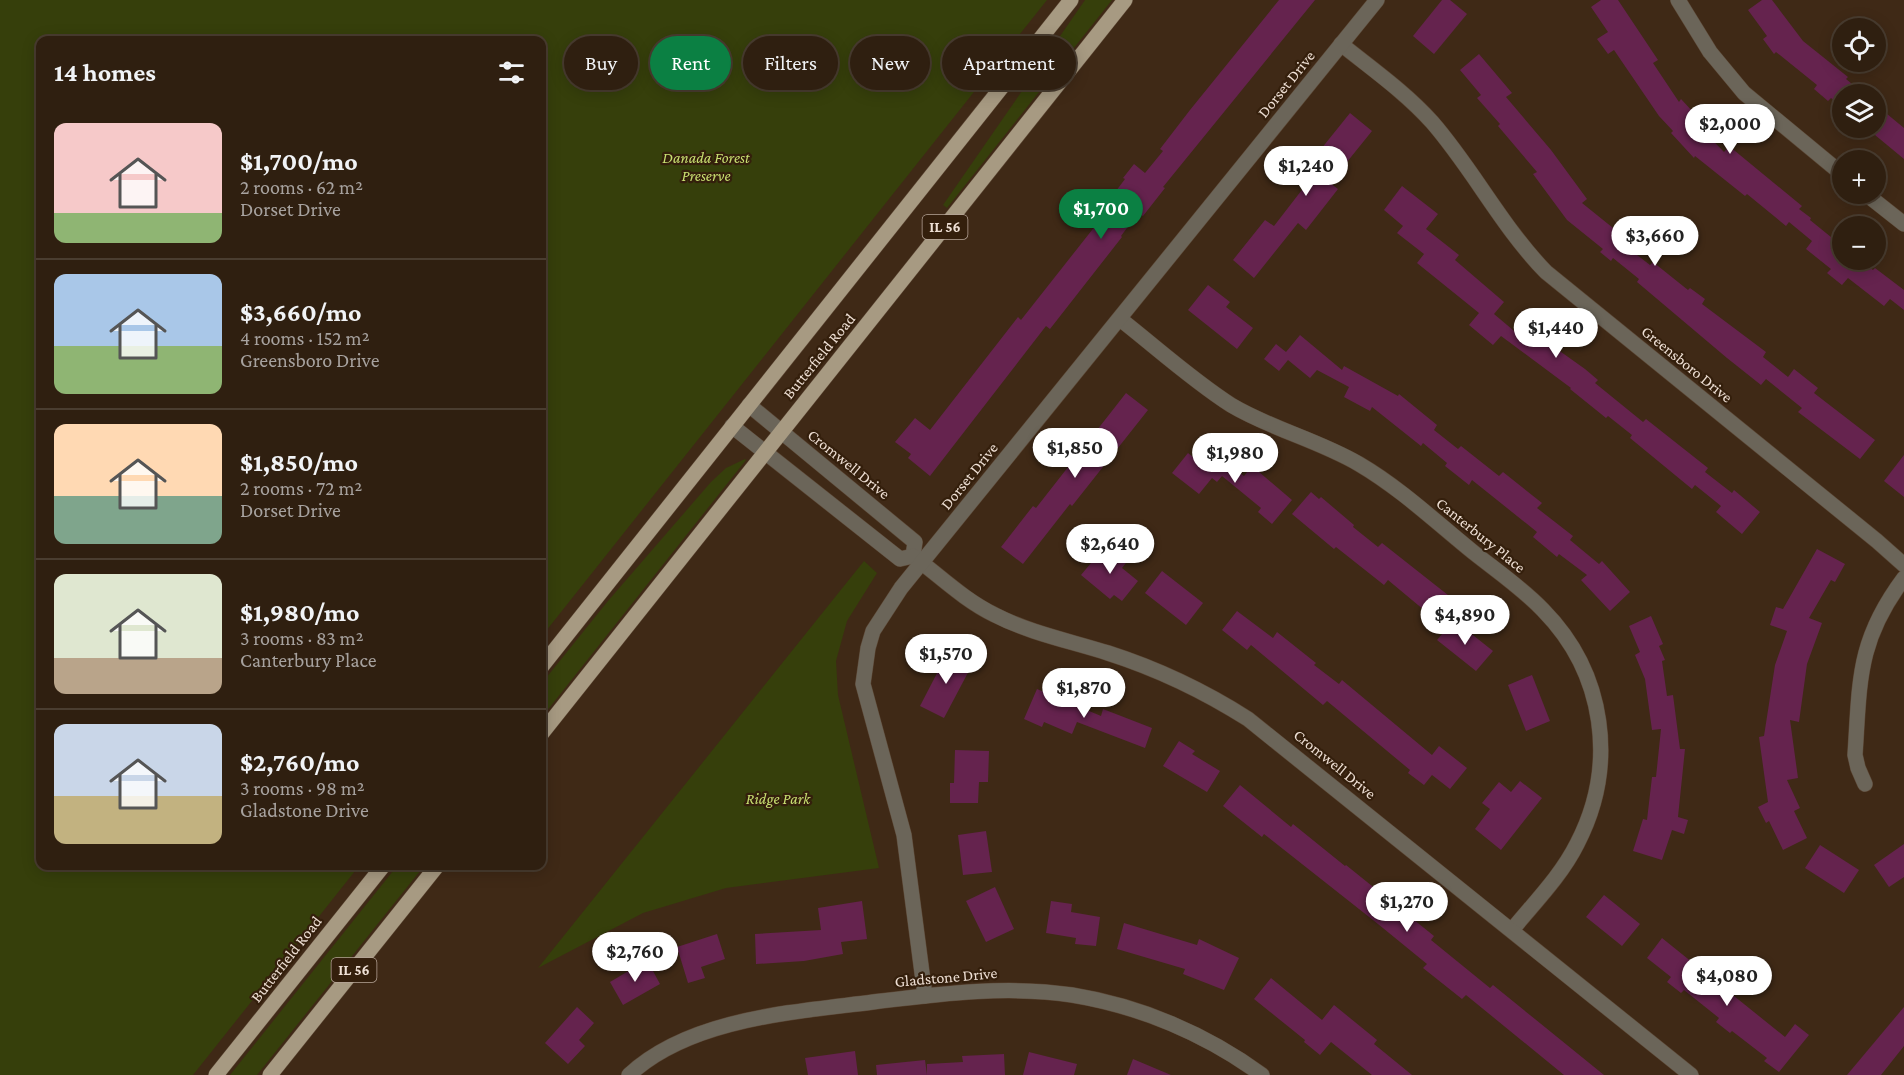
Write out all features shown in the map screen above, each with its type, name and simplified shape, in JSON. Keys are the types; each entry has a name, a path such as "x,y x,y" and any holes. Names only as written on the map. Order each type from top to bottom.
{"main road":[{"name":"Butterfield Road","path":"546,661 1071,0"},
{"name":"Butterfield Road","path":"546,728 1125,0"},
{"name":"Butterfield Road","path":"216,1075 380,870"},
{"name":"IL 56","path":"270,1075 434,870"}],"street":[{"name":"Dorset Drive","path":"925,996 904,835 863,684 873,631 917,559 1120,319 1377,0"},
{"path":"1678,0 1710,52 1744,93 1832,166"},
{"name":"Greensboro Drive","path":"1341,44 1407,97 1432,122 1518,240 1546,272 1904,565"},
{"path":"1879,204 1904,224"},
{"name":"Canterbury Place","path":"1120,319 1204,386 1232,405 1250,415 1340,453 1374,474 1528,596 1562,632 1578,656 1592,694 1601,731 1599,774 1592,807 1576,845 1559,872 1512,930"},
{"name":"Cromwell Drive","path":"749,405 915,542 917,559"},
{"name":"Cromwell Drive","path":"732,426 900,559 917,559 962,595 993,614 1037,632 1148,666 1226,705 1273,738 1691,1075"},
{"path":"1865,784 1855,755 1861,668 1879,615 1904,578"},
{"name":"Gladstone Drive","path":"636,1073 693,1037 741,1021 925,996 1012,990 1073,995 1108,1002 1166,1021 1226,1050 1262,1075"}],"green space":[{"name":"Danada Forest Preserve","path":"0,0 1047,0 1018,36 942,36 942,90 976,90 546,631 546,36 36,36 36,870 356,870 193,1075 0,1075"},
{"path":"1085,0 1112,0 1076,45 1076,36 1060,36"},
{"path":"1023,90 1041,90 947,208 943,205"},
{"path":"746,460 546,712 546,678 608,601 711,482 726,468"},
{"name":"Ridge Park","path":"864,561 877,573 847,621 836,661 838,695 879,868 726,888 643,913 538,968"},
{"path":"394,870 421,870 257,1075 230,1075"}],"building":[{"path":"1279,0 1315,0 1163,187 1165,188 1143,216 1138,213 1050,329 1046,326 930,476 908,458 911,454 895,442 915,418 930,430 1018,317 1021,320 1107,211 1104,207 1134,164 1145,173 1163,151 1160,149 1190,110"},
{"path":"1442,0 1450,0 1467,14 1434,54 1413,36"},
{"path":"1601,0 1618,0 1658,60 1653,63 1679,102 1681,99 1694,113 1690,117 1724,152 1729,146 1802,206 1799,209 1832,238 1832,270 1878,270 1904,290 1904,310 1890,299 1884,306 1848,278 1842,285 1827,273 1831,269 1806,249 1812,241 1789,222 1786,226 1747,194 1745,196 1695,156 1694,158 1671,133 1673,131 1659,116 1614,50 1608,54 1597,39 1608,32 1591,7"},
{"path":"1762,0 1772,0 1803,41 1832,64 1832,72 1842,72 1852,84 1832,84 1832,99 1828,101 1814,89 1817,85 1776,52 1774,54 1763,39 1767,36 1748,10"},
{"path":"1479,54 1512,93 1506,97 1551,150 1587,199 1582,203 1628,240 1624,245 1650,265 1653,262 1688,290 1690,288 1705,299 1702,304 1766,352 1763,357 1788,377 1794,369 1818,388 1814,393 1875,440 1860,459 1798,412 1802,408 1766,379 1761,385 1727,358 1637,282 1639,279 1613,258 1611,261 1600,252 1603,249 1567,220 1533,174 1537,172 1498,126 1500,124 1477,98 1481,95 1460,70"},
{"path":"1350,113 1372,131 1330,183 1338,189 1306,230 1298,223 1254,278 1233,260 1265,220 1274,226 1325,160 1317,154"},
{"path":"1886,113 1904,128 1904,159 1879,138 1886,138"},
{"path":"1402,186 1438,214 1426,229 1459,255 1455,260 1504,302 1494,314 1526,341 1533,332 1585,369 1598,380 1595,383 1643,422 1646,419 1708,468 1705,472 1732,493 1734,490 1760,512 1742,534 1716,512 1721,506 1695,485 1692,489 1630,438 1632,435 1608,416 1606,418 1571,388 1501,336 1493,345 1469,325 1479,313 1417,263 1424,254 1397,233 1403,226 1384,210"},
{"path":"1208,285 1230,302 1226,307 1253,328 1237,349 1188,310"},
{"path":"1300,335 1342,370 1344,366 1398,396 1399,394 1437,425 1434,430 1458,449 1461,446 1499,476 1503,472 1542,503 1537,508 1573,536 1570,540 1599,564 1602,561 1630,592 1610,611 1581,580 1587,575 1559,554 1557,557 1533,537 1537,532 1472,480 1469,485 1445,466 1447,463 1423,443 1421,446 1372,407 1370,411 1344,397 1349,387 1317,370 1310,378 1288,360 1279,371 1264,359 1276,344 1286,352"},
{"path":"1126,393 1148,410 1023,564 1001,547 1033,506 1036,508"},
{"path":"1188,453 1208,469 1218,455 1244,476 1252,466 1292,500 1272,524 1258,512 1261,508 1222,476 1217,482 1212,478 1199,494 1172,473"},
{"path":"1904,455 1904,497 1884,481"},
{"path":"1311,492 1319,499 1321,497 1378,547 1382,543 1453,599 1436,620 1388,580 1384,585 1336,547 1334,549 1292,514"},
{"path":"1817,549 1845,564 1835,582 1831,580 1809,618 1822,623 1807,664 1799,722 1790,720 1798,778 1787,780 1800,808 1794,811 1807,838 1783,850 1769,821 1766,823 1758,807 1768,802 1759,737 1764,736 1775,665 1787,631 1770,625 1776,607 1783,609"},
{"path":"1118,550 1129,559 1122,568 1138,581 1122,601 1114,595 1110,599 1081,575 1101,551 1110,559"},
{"path":"1162,571 1203,603 1186,625 1145,593"},
{"path":"1237,611 1273,638 1277,632 1339,684 1342,680 1432,755 1439,746 1467,768 1450,789 1432,775 1424,785 1408,773 1410,770 1327,701 1323,705 1251,645 1247,650 1222,630"},
{"path":"1651,616 1663,644 1659,646 1665,660 1662,661 1667,696 1673,695 1680,749 1685,749 1678,817 1688,820 1684,834 1672,830 1662,860 1633,851 1643,819 1647,820 1652,777 1656,777 1661,729 1652,730 1645,679 1635,655 1640,652 1629,626"},
{"path":"1454,620 1493,651 1476,671 1437,640"},
{"path":"948,652 972,665 944,718 920,706"},
{"path":"1532,675 1550,721 1526,731 1508,685"},
{"path":"1037,689 1101,716 1103,709 1152,728 1145,748 1077,722 1072,734 1044,722 1042,727 1024,719"},
{"path":"1179,741 1195,751 1192,754 1220,771 1207,792 1163,766"},
{"path":"955,750 989,751 988,782 979,782 978,803 950,803 950,783 954,783"},
{"path":"1520,781 1542,798 1501,850 1475,829 1490,809 1482,803 1499,782 1511,792"},
{"path":"1240,785 1291,827 1293,824 1346,865 1434,936 1431,940 1490,988 1493,985 1604,1075 1564,1075 1466,995 1462,999 1423,968 1427,964 1378,924 1264,834 1262,837 1223,806"},
{"path":"986,831 992,872 963,875 958,835"},
{"path":"1904,844 1904,877 1889,887 1874,865"},
{"path":"1820,845 1859,870 1844,893 1805,868"},
{"path":"995,887 1014,929 986,942 966,901"},
{"path":"1604,895 1640,924 1622,946 1586,917"},
{"path":"862,901 867,939 841,942 843,954 804,961 756,964 755,934 821,930 818,908"},
{"path":"1051,901 1072,904 1071,912 1100,917 1096,946 1075,944 1076,938 1046,933"},
{"path":"1124,923 1197,945 1199,939 1239,958 1224,990 1183,974 1185,969 1117,949"},
{"path":"717,934 725,959 701,967 705,978 688,983 677,947"},
{"path":"1662,938 1785,1037 1795,1024 1809,1035 1779,1072 1764,1061 1767,1058 1732,1031 1730,1033 1716,1022 1719,1018 1684,990 1681,993 1667,982 1671,977 1647,958"},
{"path":"647,960 660,984 623,1005 610,982"},
{"path":"1271,978 1322,1020 1334,1005 1377,1040 1374,1044 1412,1075 1372,1075 1331,1042 1320,1055 1254,999"},
{"path":"577,1007 594,1023 579,1040 585,1046 568,1064 545,1043"},
{"path":"1904,1007 1904,1046 1881,1075 1847,1075"},
{"path":"855,1051 858,1075 808,1075 805,1058"},
{"path":"1029,1052 1077,1064 1074,1075 1023,1075"},
{"path":"1004,1054 1005,1075 927,1075 927,1064 963,1062 962,1056"},
{"path":"1133,1059 1171,1075 1127,1075"},
{"path":"925,1060 927,1075 877,1075 876,1065"}]}
